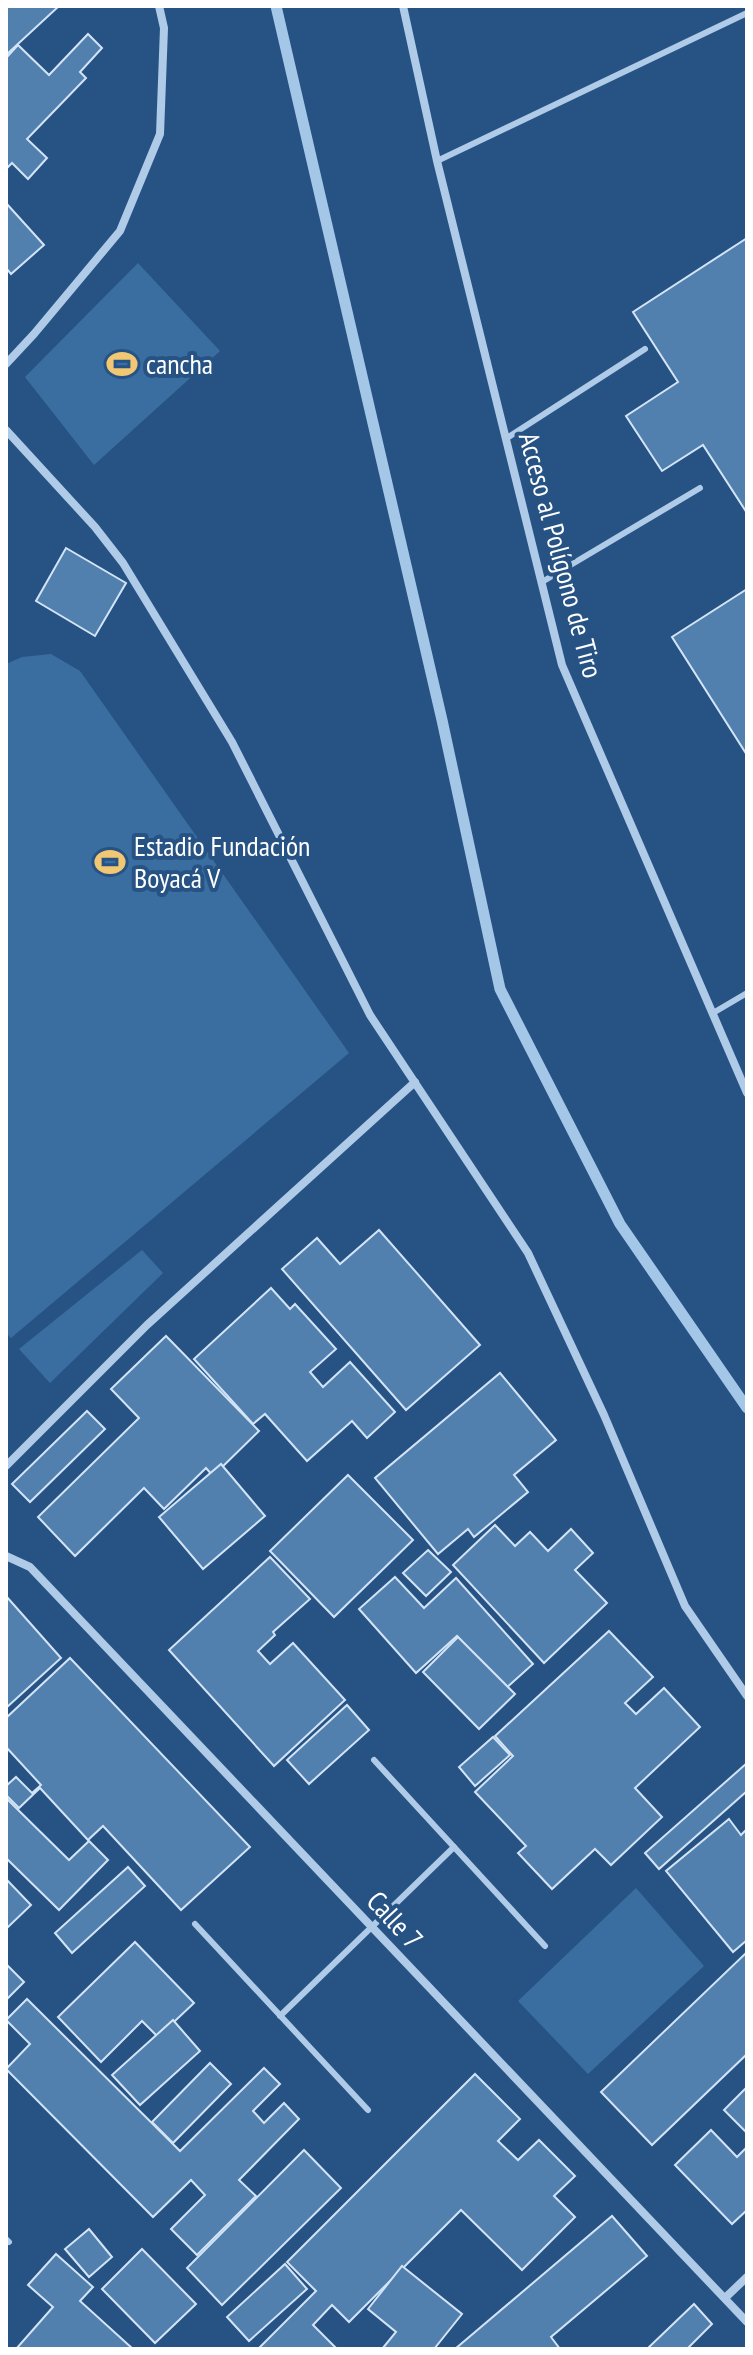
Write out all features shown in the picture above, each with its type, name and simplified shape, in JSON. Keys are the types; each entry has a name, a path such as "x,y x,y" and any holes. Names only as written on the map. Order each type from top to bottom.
{"street":[{"path":"6,364 120,231 160,134 164,28 159,6"},
{"name":"Acceso al Polígono de Tiro","path":"403,6 437,161 562,665 747,1093"},
{"path":"6,430 95,527 123,563 232,742 370,1015 528,1253 604,1415 685,1606 747,1696"},
{"path":"6,1466 147,1325 415,1082"},
{"name":"Calle 7","path":"6,1556 30,1567 747,2322"},
{"path":"725,2298 747,2277"}],"lane":[{"path":"437,161 747,13"},
{"path":"507,438 645,349"},
{"path":"542,582 700,488"},
{"path":"713,1013 747,993"},
{"path":"374,1760 545,1946"},
{"path":"280,2016 454,1847"},
{"path":"195,1924 368,2110"}],"shaded area":[{"name":"cancha","path":"138,263 220,351 94,465 25,377"},
{"name":"Estadio Fundación Boyacá V","path":"51,654 80,671 349,1053 11,1338 6,1333 6,664 22,657"},
{"path":"142,1250 163,1273 50,1383 19,1349"},
{"path":"636,1888 704,1966 588,2074 518,2001"}],"building":[{"path":"6,6 59,6 6,55"},
{"path":"88,34 102,48 80,72 86,78 27,139 47,158 28,179 12,163 6,169 6,58 18,45 49,75"},
{"path":"6,203 44,245 11,274 6,268"},
{"path":"747,238 747,513 703,445 662,471 626,416 678,382 633,312"},
{"path":"66,548 126,583 95,636 36,601"},
{"path":"747,589 747,755 672,637"},
{"path":"379,1230 480,1345 406,1410 282,1269 317,1238 340,1264"},
{"path":"271,1288 290,1309 295,1304 336,1349 310,1372 323,1387 350,1362 395,1412 367,1438 352,1421 307,1461 265,1414 253,1424 194,1359"},
{"path":"166,1336 259,1431 213,1476 206,1468 164,1509 144,1488 75,1556 38,1517 139,1418 111,1389"},
{"path":"500,1373 556,1440 514,1475 528,1492 474,1537 468,1529 438,1554 375,1478"},
{"path":"87,1411 105,1429 30,1502 12,1484"},
{"path":"221,1464 265,1516 203,1569 159,1517"},
{"path":"348,1475 413,1540 334,1617 270,1551"},
{"path":"495,1525 515,1546 530,1532 548,1551 571,1529 593,1553 575,1570 607,1603 544,1663 453,1565"},
{"path":"428,1550 451,1572 426,1596 403,1573"},
{"path":"270,1557 310,1599 273,1632 275,1635 258,1651 270,1664 293,1643 345,1700 274,1766 169,1650"},
{"path":"395,1577 424,1608 456,1578 533,1664 505,1689 457,1636 416,1673 359,1609"},
{"path":"6,1596 61,1658 6,1708"},
{"path":"609,1631 653,1677 625,1703 636,1714 664,1688 700,1727 635,1788 662,1817 611,1865 595,1849 552,1889 518,1853 526,1846 475,1792 513,1756 495,1736"},
{"path":"458,1637 515,1694 479,1729 423,1672"},
{"path":"70,1658 250,1847 181,1910 103,1826 88,1840 40,1788 19,1808 6,1795 6,1786 16,1777 32,1793 41,1785 6,1747 6,1718"},
{"path":"347,1705 369,1730 309,1784 287,1760"},
{"path":"493,1737 510,1755 475,1786 459,1767"},
{"path":"747,1763 747,1791 659,1869 645,1853"},
{"path":"6,1798 69,1860 89,1841 108,1860 59,1910 6,1858"},
{"path":"729,1819 741,1835 747,1829 747,1940 733,1952 666,1871"},
{"path":"128,1867 145,1886 72,1953 55,1933"},
{"path":"6,1879 31,1905 6,1929"},
{"path":"135,1942 194,2003 158,2037 142,2021 101,2062 58,2017"},
{"path":"747,1952 747,2054 652,2145 601,2092"},
{"path":"6,1964 24,1982 6,2000"},
{"path":"27,1999 180,2151 264,2068 280,2084 253,2111 264,2123 284,2103 299,2119 239,2180 256,2196 197,2255 171,2229 205,2195 191,2180 153,2217 6,2069 30,2044 6,2020"},
{"path":"173,2020 200,2051 140,2105 112,2075"},
{"path":"210,2063 231,2084 173,2143 152,2122"},
{"path":"475,2074 520,2119 498,2141 518,2160 539,2140 575,2176 554,2196 575,2217 522,2270 461,2210 349,2322 332,2305 313,2325 337,2349 258,2349 316,2291 287,2262"},
{"path":"747,2087 747,2133 724,2110"},
{"path":"711,2130 737,2157 747,2147 747,2210 732,2224 675,2165"},
{"path":"304,2150 341,2188 222,2305 187,2268"},
{"path":"612,2216 647,2256 551,2337 560,2349 455,2349"},
{"path":"89,2229 112,2257 89,2277 65,2249"},
{"path":"142,2249 196,2304 155,2343 102,2289"},
{"path":"56,2254 93,2287 80,2301 133,2349 16,2349 53,2307 28,2285"},
{"path":"285,2264 307,2289 249,2341 227,2317"},
{"path":"402,2266 462,2314 434,2349 382,2349 396,2332 368,2309"},
{"path":"694,2304 712,2324 687,2349 647,2349"}],"waterway":[{"path":"276,6 442,720 500,989 620,1224 747,1408"}],"place":[{"name":"cancha","path":"122,364"},
{"name":"Estadio Fundación Boyacá V","path":"110,862"}]}
